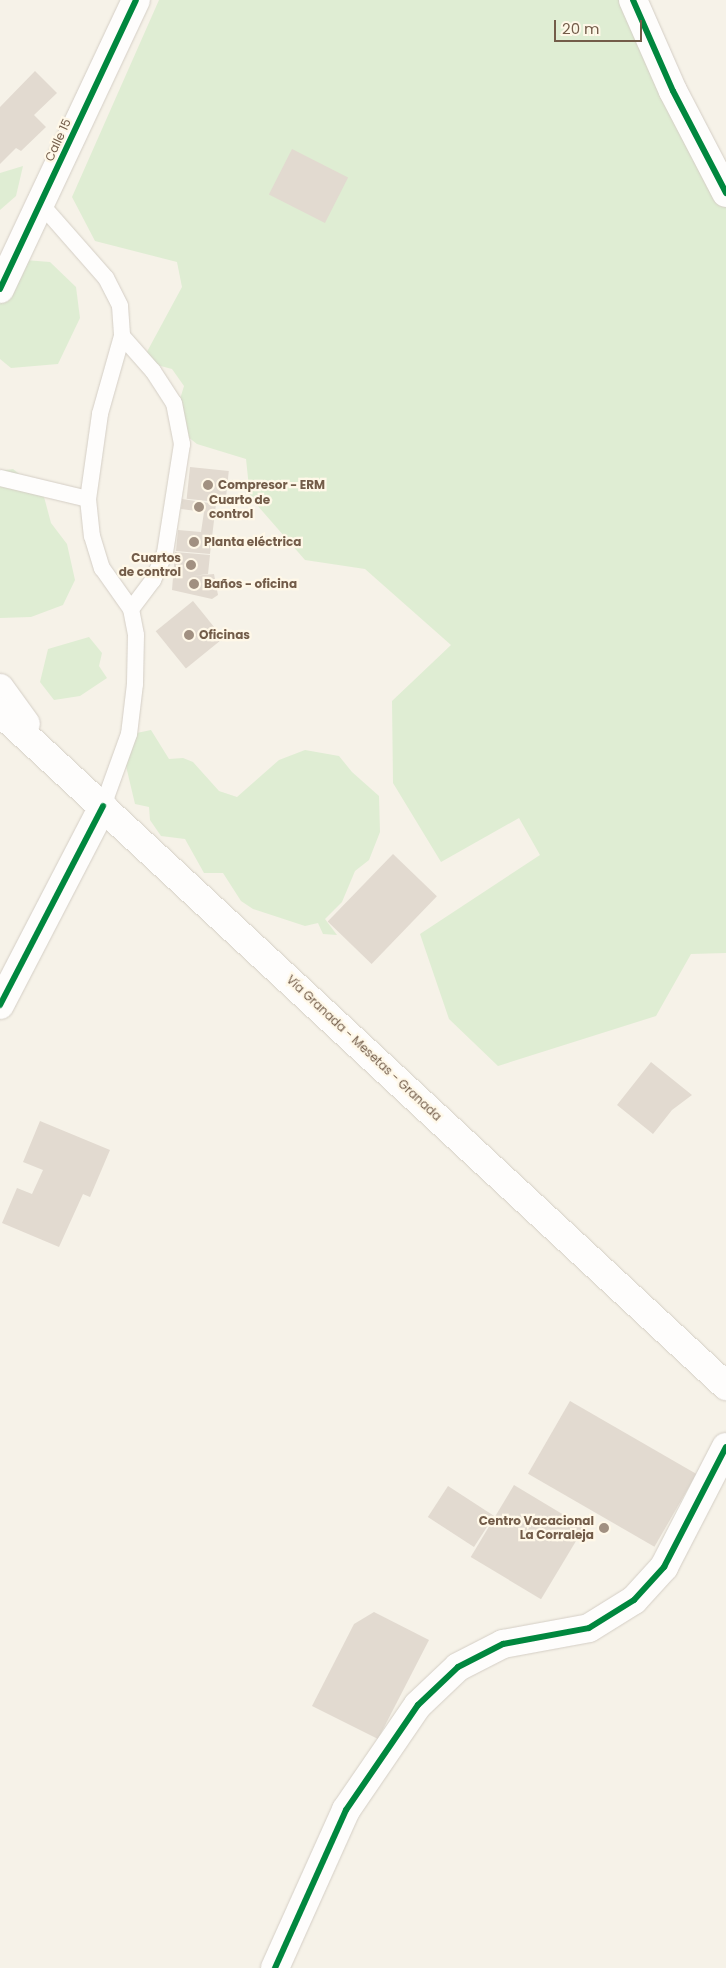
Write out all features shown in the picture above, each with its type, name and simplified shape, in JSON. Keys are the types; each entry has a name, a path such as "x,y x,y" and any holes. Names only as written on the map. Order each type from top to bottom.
{"street":[{"name":"Calle 15","path":"0,289 136,0"},
{"path":"633,0 673,91 726,194"},
{"path":"0,688 47,754"},
{"name":"Vía Granada - Mesetas - Granada","path":"0,712 726,1386"},
{"path":"0,1005 103,806"},
{"path":"274,1968 346,1810 418,1706 458,1667 503,1644 590,1628 634,1600 664,1567 726,1447"}],"lane":[{"path":"40,203 106,278 120,306 122,336 100,414 88,499 92,536 102,568 130,609 136,635 135,684 129,734 103,806"},
{"path":"122,336 153,371 174,403 182,444 165,553 153,580 130,609"},
{"path":"0,478 88,499"}],"green space":[{"path":"159,0 637,0 726,191 726,953 691,954 656,1016 498,1066 449,1019 420,934 540,855 519,818 441,862 393,783 392,701 451,645 365,569 305,560 250,497 246,459 197,444 183,433 177,409 184,386 172,369 142,361 182,287 177,262 95,241 72,197"},
{"path":"23,166 16,196 0,210 0,173"},
{"path":"12,259 50,262 76,287 80,318 58,364 11,368 0,359 0,267"},
{"path":"13,469 43,493 51,523 67,544 75,580 63,605 31,617 0,618 0,471"},
{"path":"89,637 102,653 99,666 107,678 80,696 54,700 40,682 48,649"},
{"path":"151,730 169,759 183,758 193,762 219,791 237,797 279,760 305,750 339,756 352,772 379,796 380,832 369,860 355,871 342,902 325,919 337,935 323,934 318,923 305,926 253,909 241,901 223,873 204,873 185,839 161,836 150,820 149,807 135,804 126,766 132,734"}],"building":[{"path":"35,71 57,93 34,115 46,127 21,151 16,148 0,164 0,107"},
{"path":"292,149 348,178 325,223 269,194"},
{"name":"Compresor - ERM","path":"190,467 229,471 225,503 187,499"},
{"path":"182,499 216,504 210,554 176,551 178,530 201,532 204,512 181,509"},
{"path":"175,552 210,555 208,574 193,576 214,574 218,595 212,599 172,590"},
{"name":"Oficinas","path":"193,601 223,638 186,669 156,631"},
{"path":"393,854 437,896 372,964 328,922"},
{"path":"651,1062 692,1095 672,1110 653,1134 617,1105"},
{"path":"40,1121 110,1150 90,1197 83,1194 59,1247 2,1223 17,1188 32,1194 43,1170 23,1162"},
{"path":"570,1401 696,1474 654,1547 528,1474"},
{"path":"514,1485 584,1527 541,1599 471,1557"},
{"path":"448,1486 494,1516 474,1547 428,1517"},
{"path":"374,1612 429,1640 378,1739 312,1706 354,1624"}],"cycle path":[{"path":"0,289 136,0"},
{"path":"633,0 673,91 726,193"},
{"path":"0,1005 103,806"},
{"path":"275,1968 346,1810 418,1705 458,1667 503,1644 589,1628 634,1600 664,1567 726,1447"}],"place":[{"name":"Compresor - ERM","path":"208,485"},
{"name":"Cuarto de control","path":"199,507"},
{"name":"Planta eléctrica","path":"194,542"},
{"name":"Cuartos de control","path":"191,565"},
{"name":"Baños - oficina","path":"194,584"},
{"name":"Oficinas","path":"189,635"},
{"name":"Centro Vacacional La Corraleja","path":"604,1528"}]}
